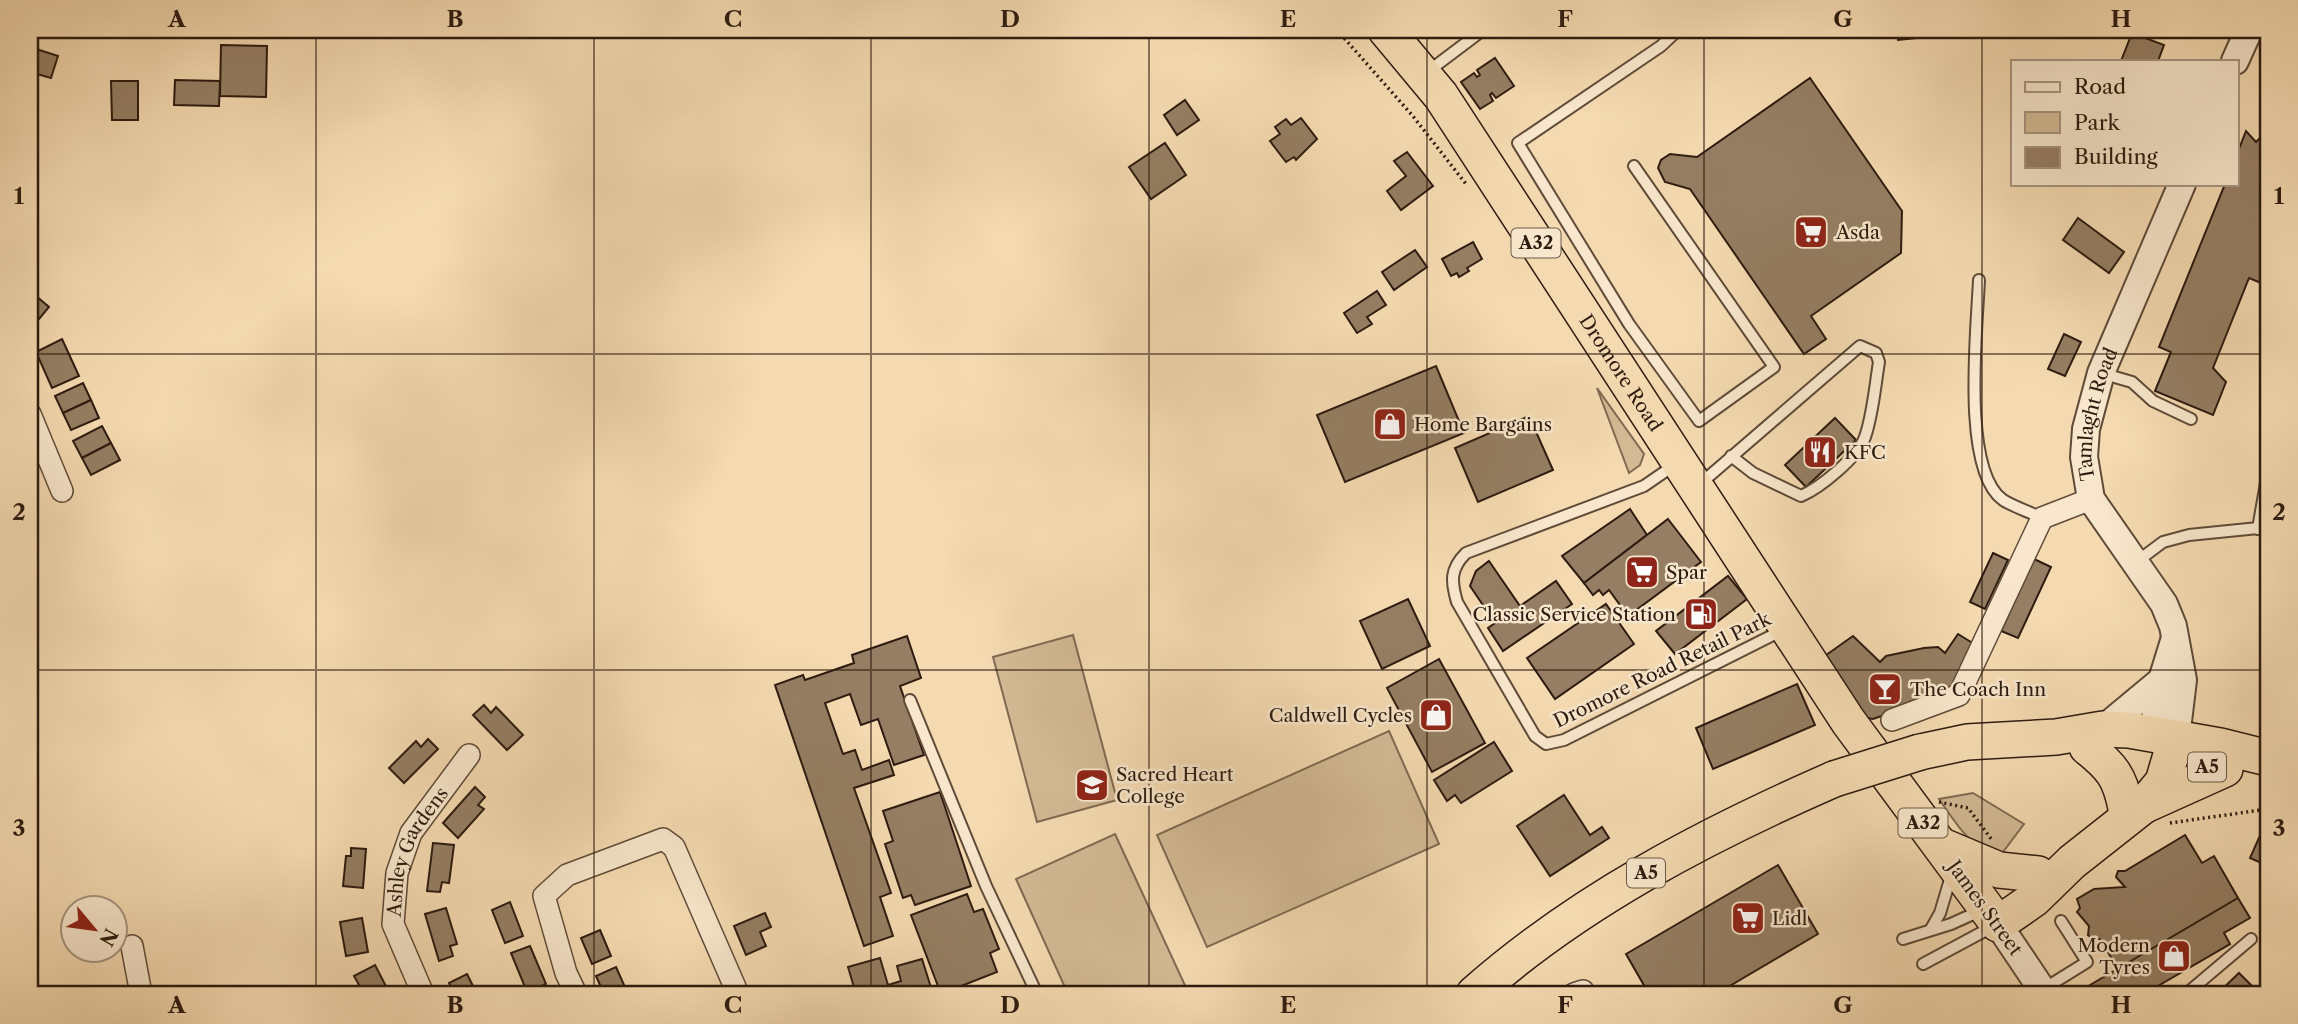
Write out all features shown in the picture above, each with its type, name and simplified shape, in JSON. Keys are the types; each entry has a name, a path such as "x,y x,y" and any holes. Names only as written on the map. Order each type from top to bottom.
{"highway":[{"name":"Dromore Road","path":"1386,30 1424,74 1848,721"},
{"name":"James Street","path":"1848,721 1992,916"},
{"name":"A5","path":"1474,994 1557,929 1619,888 1762,810 1834,779 1920,752 2011,737 2082,738 2268,764"},
{"path":"2082,738 2121,782 2136,816"},
{"path":"2136,816 2163,782 2161,748"},
{"name":"A5","path":"2222,757 2268,758"},
{"path":"1992,916 2034,899 2072,862 2222,757"},
{"path":"1947,855 1999,870 2038,874"},
{"path":"1992,916 2038,874 2072,862"}],"street":[{"path":"2235,60 2249,30"},
{"name":"Tamlaght Road","path":"2161,748 2172,686 2176,636 2164,604 2091,499 2084,457 2086,429 2101,373 2178,186"},
{"path":"30,414 62,491"},
{"path":"1892,720 1959,695 2042,518 2091,499"},
{"path":"2082,738 2172,686 2222,757"},
{"name":"Ashley Gardens","path":"423,994 393,923 397,873 411,833 469,755"},
{"path":"576,994 566,973 544,896 567,875 663,839 674,847 738,994"},
{"name":"James Street","path":"1992,916 2044,992"},
{"path":"132,946 141,994"}],"lane":[{"path":"1424,74 1483,30"},
{"path":"1634,166 1774,367 1699,421 1629,324 1518,143 1661,46 1678,30"},
{"path":"1979,280 1974,406 1981,467 2001,499 2042,518"},
{"name":"Dromore Road Retail Park","path":"1731,456 1753,473 1801,496 1811,492 1845,463 1864,439 1879,362 1876,353 1860,346 1731,456 1687,475 1644,486 1466,553 1454,565 1452,583 1457,602 1535,736 1546,744 1564,740 1786,628"},
{"path":"2101,373 2132,383 2153,401 2190,419"},
{"path":"2135,563 2164,542 2189,535 2263,528 2268,471"},
{"path":"910,700 986,886 1037,994"},
{"path":"1931,929 1940,913 1947,855"},
{"path":"1903,939 1931,929 1992,916"},
{"path":"1923,964 1960,942 1992,916"},
{"path":"2044,992 2087,962 2060,921"},
{"path":"2186,994 2251,939"}],"path":[{"path":"1338,30 1412,115 1472,192"},
{"path":"1901,793 1968,808 1999,851 2002,862 1999,870"},
{"path":"2136,816 2268,809"}],"green space":[{"path":"1597,388 1644,454 1640,465 1629,473"},
{"path":"1073,635 1117,800 1037,822 993,657"},
{"path":"1389,731 1439,844 1207,947 1157,835"},
{"path":"1973,793 2024,824 2000,856 1989,853 1972,841 1939,799"},
{"path":"1115,834 1189,994 1068,994 1016,879"}],"building":[{"path":"1897,30 1935,30 1936,36 1898,40"},
{"path":"2132,33 2164,45 2158,60 2121,60"},
{"path":"221,45 267,46 266,97 220,96"},
{"path":"30,47 58,56 51,78 30,72"},
{"path":"1495,58 1514,86 1496,98 1492,93 1490,95 1493,101 1480,109 1461,82 1474,73 1477,77 1480,75 1477,70"},
{"name":"Asda","path":"1810,78 1902,211 1901,253 1811,316 1826,339 1804,354 1690,189 1665,182 1658,168 1661,160 1670,154 1697,157"},
{"path":"175,80 220,81 219,106 174,105"},
{"path":"111,81 138,81 138,120 112,120"},
{"path":"1185,100 1199,120 1177,135 1164,115"},
{"path":"1301,118 1317,139 1296,160 1294,157 1286,162 1270,141 1280,134 1275,127 1286,119 1291,125"},
{"path":"2268,130 2268,283 2266,285 2249,278 2213,368 2226,382 2213,415 2155,391 2171,352 2159,347 2224,186 2238,186 2238,151 2246,131 2256,142"},
{"path":"1165,143 1186,175 1151,199 1129,167"},
{"path":"1407,152 1433,186 1401,210 1387,191 1406,176 1394,161"},
{"path":"2078,218 2124,252 2109,273 2063,240"},
{"path":"1473,242 1482,259 1467,268 1469,271 1459,277 1457,273 1451,276 1442,259"},
{"path":"1415,250 1427,267 1394,290 1382,272"},
{"path":"1377,291 1386,305 1367,317 1372,324 1357,333 1344,313"},
{"path":"36,296 49,307 30,330 30,303"},
{"path":"2064,334 2081,342 2065,376 2048,369"},
{"path":"62,339 79,376 52,388 36,352"},
{"name":"Home Bargains","path":"1436,366 1464,433 1345,482 1317,415"},
{"path":"83,383 91,400 63,413 55,396"},
{"path":"91,400 99,418 71,430 63,413"},
{"path":"1529,416 1553,470 1478,502 1455,448"},
{"name":"KFC","path":"1835,418 1856,440 1806,487 1785,465"},
{"path":"102,426 111,443 82,458 73,441"},
{"path":"111,443 120,460 91,475 82,458"},
{"path":"1630,509 1647,535 1584,583 1562,556"},
{"name":"Spar","path":"1668,519 1701,562 1628,616 1609,590 1603,595 1599,590 1593,595 1584,583"},
{"path":"1993,553 2008,560 1985,609 1970,602"},
{"path":"2034,559 2051,567 2018,638 2001,631"},
{"path":"1489,561 1520,606 1556,581 1572,604 1503,651 1488,628 1495,623 1470,586 1476,571"},
{"path":"1728,576 1747,599 1675,654 1656,631"},
{"path":"1408,599 1430,646 1382,669 1360,621"},
{"path":"1606,604 1634,644 1555,699 1527,658"},
{"path":"1958,634 1979,647 1955,691 1873,719 1861,717 1822,658 1853,636 1880,662 1886,656 1924,648 1938,647 1945,653"},
{"path":"907,636 921,678 900,686 924,755 894,765 878,719 861,725 850,694 825,703 843,754 855,750 862,770 889,760 894,775 854,788 891,893 880,897 893,936 864,946 775,685 803,675 805,680 854,663 852,655"},
{"name":"Caldwell Cycles","path":"1439,659 1485,743 1432,772 1387,688"},
{"path":"1797,684 1815,725 1713,769 1696,728"},
{"path":"484,705 491,713 496,707 523,735 507,750 473,715"},
{"path":"428,739 438,749 404,783 389,768 416,741 421,747"},
{"path":"1494,742 1512,771 1461,803 1455,795 1447,801 1434,780"},
{"path":"475,787 485,797 478,805 484,809 458,838 443,823"},
{"path":"940,792 971,886 915,905 911,895 903,898 885,844 893,841 883,811"},
{"path":"1564,795 1590,835 1602,827 1609,838 1550,876 1517,826"},
{"path":"2266,822 2268,823 2268,866 2250,858"},
{"path":"2185,835 2202,863 2214,856 2238,898 2118,969 2100,939 2093,939 2088,935 2089,926 2077,912 2080,908 2077,899 2094,889 2125,887 2116,877 2118,871 2125,871"},
{"path":"433,843 454,845 449,883 442,882 440,892 427,891"},
{"path":"351,848 366,849 363,888 343,886 346,856 351,856"},
{"name":"Lidl","path":"1778,865 1818,934 1716,994 1649,994 1626,954"},
{"path":"967,894 974,912 983,909 999,949 990,953 997,972 941,994 911,915"},
{"name":"Modern Tyres","path":"2238,898 2250,918 2224,933 2230,944 2144,994 2095,994 2090,985"},
{"path":"510,902 523,936 505,943 492,910"},
{"path":"446,908 457,944 450,946 453,956 439,961 425,914"},
{"path":"765,913 771,927 760,932 766,946 746,955 734,926"},
{"path":"362,918 368,952 346,956 340,922"},
{"path":"600,930 611,956 592,964 581,938"},
{"path":"530,946 546,984 527,992 511,953"},
{"path":"880,958 888,985 901,981 897,966 922,959 933,994 856,994 848,967"},
{"path":"375,965 390,994 364,994 354,976"},
{"path":"616,967 628,994 604,994 596,976"},
{"path":"2239,973 2255,989 2250,994 2217,994"},
{"path":"467,974 477,994 454,994 449,983"}],"place":[{"name":"Asda","path":"1811,232"},
{"name":"Home Bargains","path":"1390,424"},
{"name":"KFC","path":"1820,452"},
{"name":"Spar","path":"1642,572"},
{"name":"Classic Service Station","path":"1701,614"},
{"name":"The Coach Inn","path":"1885,689"},
{"name":"Caldwell Cycles","path":"1436,715"},
{"name":"Sacred Heart College","path":"1092,785"},
{"name":"Lidl","path":"1748,918"},
{"name":"Modern Tyres","path":"2174,956"}]}
